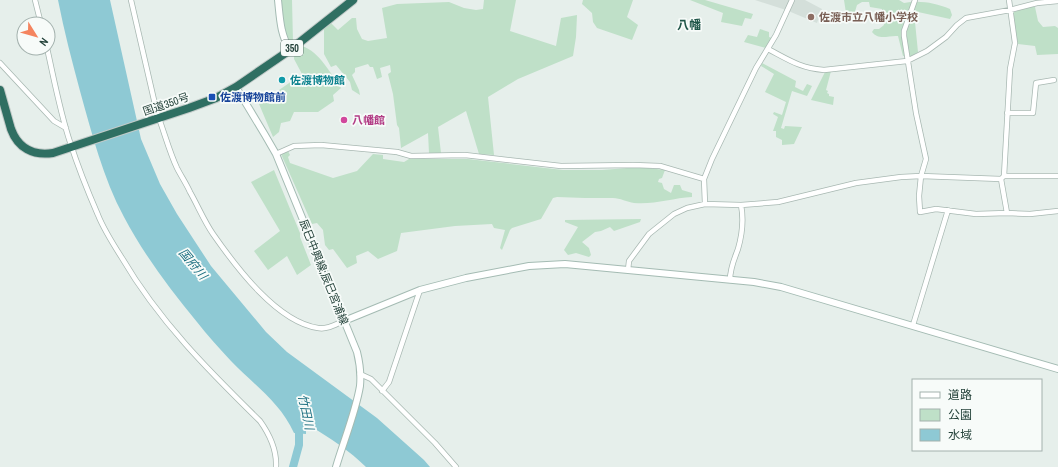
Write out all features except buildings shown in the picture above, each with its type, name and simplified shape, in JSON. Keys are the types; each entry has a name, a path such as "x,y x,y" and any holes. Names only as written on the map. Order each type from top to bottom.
{"highway":[{"name":"国道350号","path":"0,90 13,135 23,147 36,153 45,154 73,147 207,102 236,87 290,50 353,0"}],"street":[{"path":"35,0 39,16"},
{"path":"131,0 158,119 176,167 206,222 240,269 258,290 282,312 309,326 326,328 420,290 466,278 529,266 565,264 754,282 781,286 1058,369"},
{"path":"278,0 281,31 284,41 290,50"},
{"path":"705,204 704,179 712,159 756,68 768,49 792,0"},
{"path":"915,0 904,31 907,61 916,114 926,159 921,176 919,196 920,212 936,209 976,214 1030,214 1058,211"},
{"path":"1007,213 1003,177 1010,69 1015,43 1009,0"},
{"path":"768,49 799,65 824,70 907,61 946,37 966,18 1010,10 1037,3 1058,1"},
{"path":"49,56 66,128 99,216 131,273 151,303 186,346 263,424 272,441 276,467"},
{"path":"0,63 54,121 66,128"},
{"path":"1007,113 1033,113 1036,83 1054,80"},
{"name":"辰巳中興線;辰巳宮浦線","path":"236,87 276,154 357,352 360,376 356,402 336,467"},
{"path":"276,154 294,146 321,145 397,152 410,156 466,155 561,166 660,166 704,179"},
{"path":"628,270 629,261 649,234 660,224 682,210 705,204 741,206 778,202 856,184 900,177 1058,176"},
{"path":"730,280 730,269 741,237 743,218 741,206"},
{"path":"913,325 948,210"},
{"path":"382,391 389,382 420,290"},
{"path":"360,376 371,378 382,391 435,443 456,467"}],"shaded area":[{"name":"佐渡市立八幡小学校","path":"755,0 805,0 822,9 817,23 786,10"}],"green space":[{"path":"281,0 292,0 293,42 286,37"},
{"path":"484,0 516,0 510,31 556,46 561,18 577,15 573,56 518,79 488,97 494,155 479,154 466,111 438,127 441,153 429,153 428,133 401,148 399,128 397,125 393,94 388,74 391,72 390,65 380,68 382,77 377,79 373,67 370,67 368,64 355,68 355,72 352,75 360,95 352,90 350,82 336,65 331,67 324,54 324,29 331,23 338,30 352,18 356,18 357,29 362,39 368,41 387,38 382,8 397,4 449,2 464,8 476,10 483,9"},
{"path":"583,0 633,0 627,17 638,25 632,40 597,28 593,22 592,13 582,4"},
{"path":"690,0 705,0 753,14 751,19 745,18 742,26 721,22 723,13"},
{"path":"844,0 899,0 904,3 927,3 950,9 952,15 950,19 918,12 915,22 918,52 912,56 903,56 898,36 881,37 872,32 874,29 879,29 884,25 882,9 870,7 869,2 862,2 857,5 854,15 850,15 846,13"},
{"path":"1032,6 1035,7 1038,21 1043,27 1055,26 1058,28 1058,54 1037,55 1035,46 1018,44 1012,15 1014,12"},
{"path":"760,29 769,32 769,37 772,38 766,48 744,42 748,35 757,37"},
{"path":"302,46 314,53 319,58 341,88 333,95 334,101 318,112 294,112 290,121 281,123 279,132 273,137 259,104 302,74 294,59 294,52"},
{"path":"762,63 796,81 795,87 803,91 807,84 812,86 807,96 792,91 781,128 784,129 785,126 802,127 794,144 782,145 782,140 776,137 776,131 773,131 778,117 773,114 774,112 782,115 786,102 765,92 774,74 761,66"},
{"path":"831,71 826,90 828,91 827,93 829,96 834,97 833,105 811,100 825,72"},
{"path":"288,151 290,155 288,157 290,163 333,178 357,171 373,154 383,155 383,159 404,162 409,159 468,159 563,170 602,170 640,167 665,170 662,178 659,179 658,182 662,183 664,189 671,193 674,185 680,185 682,190 692,193 692,197 641,203 616,198 557,197 553,198 541,219 512,228 502,250 500,248 505,230 494,228 492,224 455,226 401,233 397,251 378,259 368,251 356,256 357,263 347,268 333,249 329,250 325,245 323,230 317,223 312,224 281,154"},
{"path":"274,170 300,233 300,237 311,265 297,275 287,256 268,270 254,251 280,231 251,182"},
{"path":"641,219 640,222 614,231 610,227 595,232 582,242 589,248 591,255 589,257 576,253 568,255 564,250 578,227 565,222 565,220"}],"water":[{"name":"国府川","path":"58,0 110,0 141,139 160,184 177,214 211,266 266,332 287,352 377,418 430,467 366,467 340,445 310,426 306,429 306,434 294,433 274,403 231,361 187,310 140,245 124,217 110,187 84,107"}],"waterway":[{"name":"竹田川","path":"293,467 299,445 299,423"}],"place":[{"name":"佐渡市立八幡小学校","path":"811,17"},
{"name":"佐渡博物館","path":"282,80"},
{"name":"佐渡博物館前","path":"212,97"},
{"name":"八幡館","path":"344,120"}],"district":[{"name":"八幡","path":"689,25"}]}
